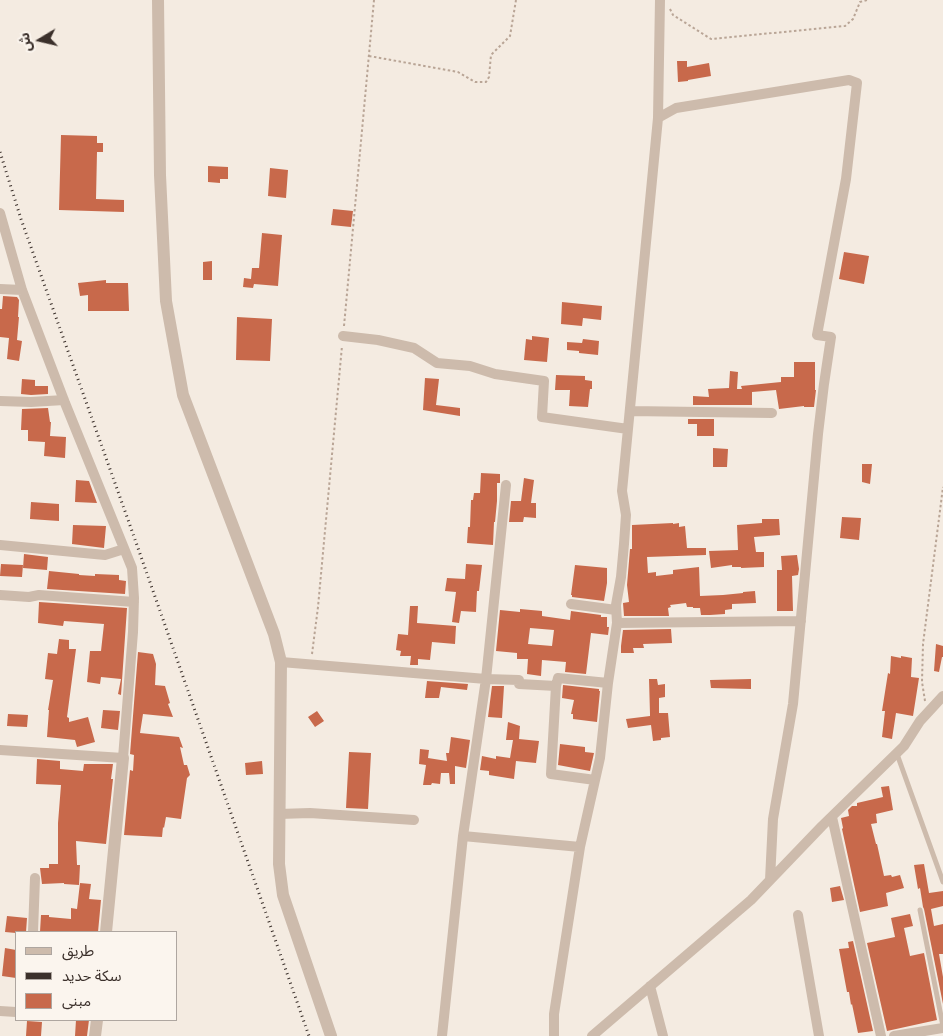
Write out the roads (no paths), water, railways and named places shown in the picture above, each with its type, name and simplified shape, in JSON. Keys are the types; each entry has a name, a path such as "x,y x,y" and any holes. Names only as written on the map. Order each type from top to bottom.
{"street":[{"path":"158,0 160,175 166,301 183,395 274,634 280,662 279,864 283,896 331,1036"},
{"path":"554,1036 554,1014 580,848 600,758 617,623 616,605 621,577 626,515 622,491 658,118 660,0"},
{"path":"658,118 676,108 849,80 857,84 846,180 817,335 831,337 818,434 793,704 773,819 770,880"},
{"path":"0,213 22,290 132,568 134,602 123,758 106,931"},
{"path":"0,290 22,290"},
{"path":"343,336 378,340 414,348 437,363 470,366 495,374 544,381 542,418 628,429"},
{"path":"0,401 64,400"},
{"path":"630,411 772,413"},
{"path":"442,1036 463,836 486,678 506,485"},
{"path":"0,545 105,555 124,550"},
{"path":"0,594 134,602"},
{"path":"571,604 616,610"},
{"path":"617,623 801,621"},
{"path":"280,662 519,680 519,684 556,686"},
{"path":"595,780 550,774 556,686 558,678 608,683"},
{"path":"592,1036 751,900 897,754 920,721 943,696"},
{"path":"0,750 123,758"},
{"path":"279,814 310,813 414,820"},
{"path":"832,817 881,1036"},
{"path":"463,836 580,848"},
{"path":"33,931 35,878"},
{"path":"798,915 819,1036"},
{"path":"650,986 663,1036"},
{"path":"0,1011 15,1012"},
{"path":"95,1036 97,1021"},
{"path":"900,1036 943,1027"}],"lane":[{"path":"897,754 943,882"},
{"path":"920,910 943,1027"}],"railway":[{"path":"0,152 21,219 309,1036"}]}
